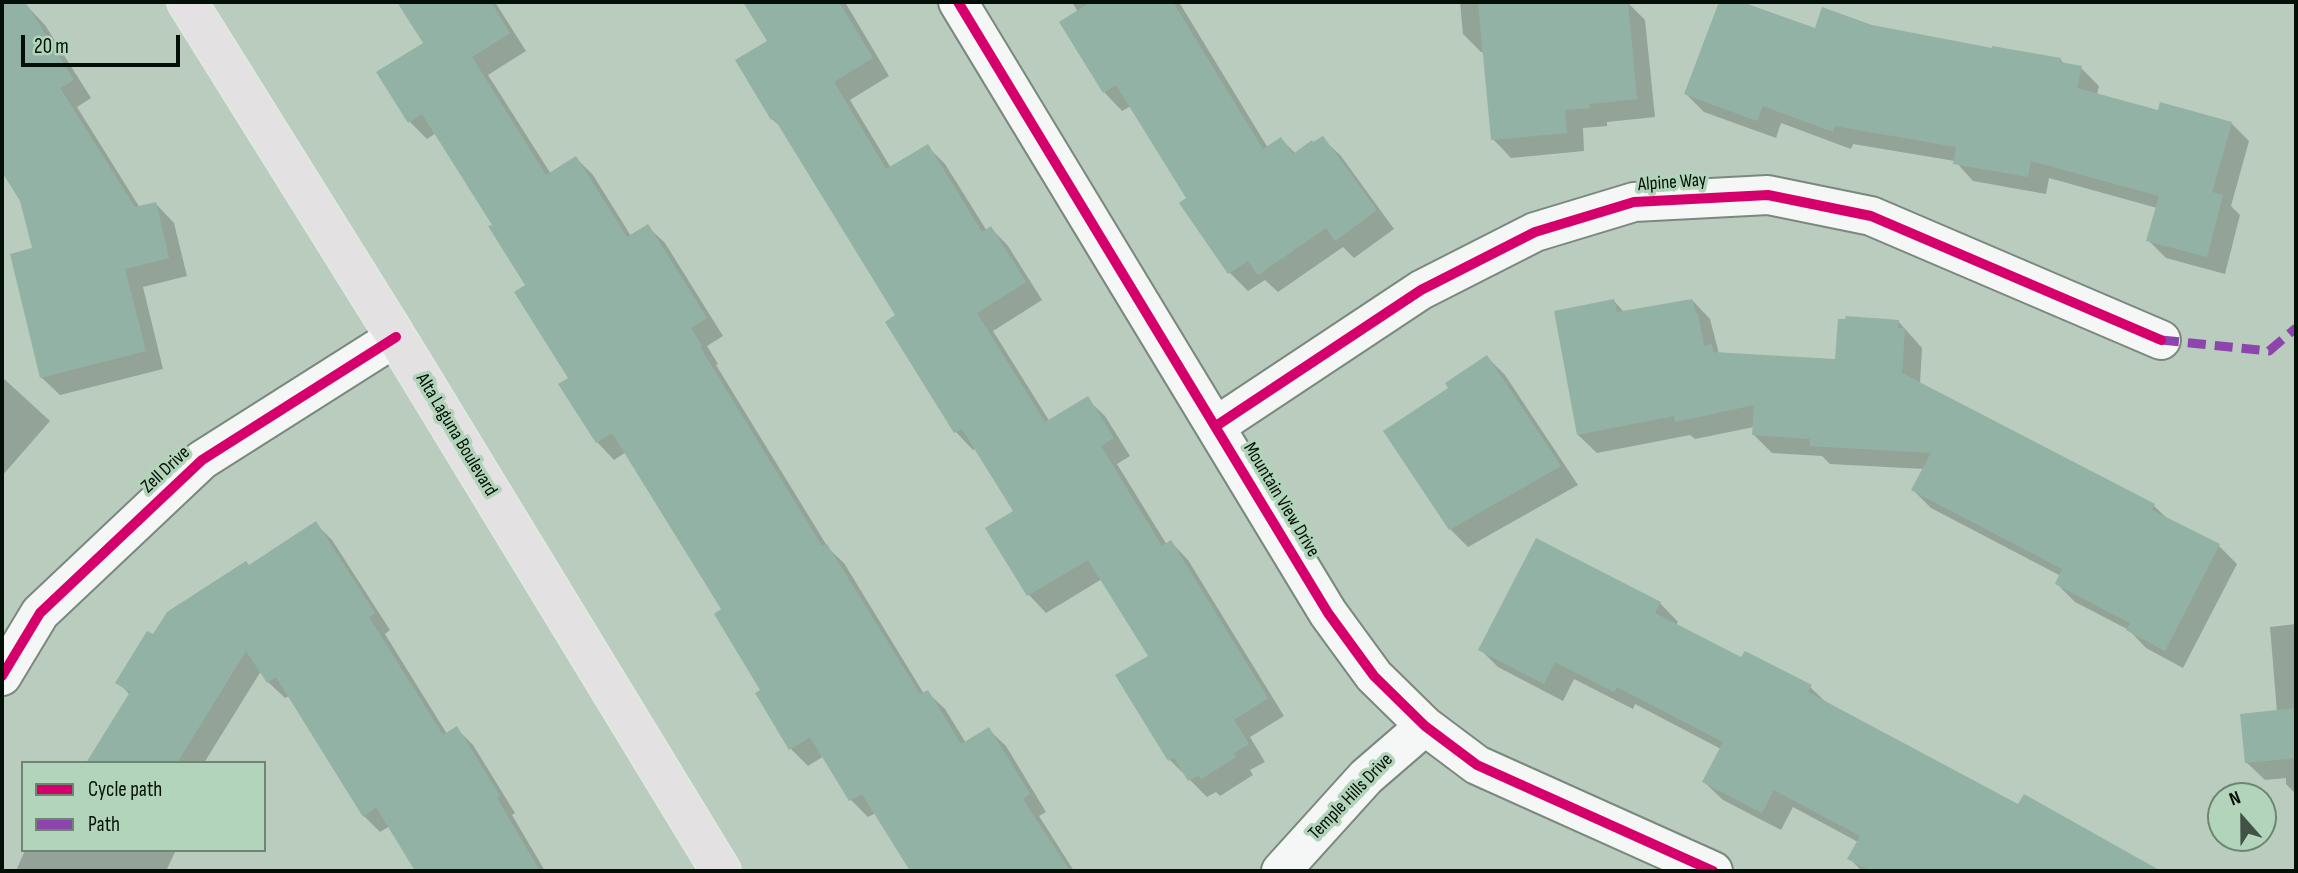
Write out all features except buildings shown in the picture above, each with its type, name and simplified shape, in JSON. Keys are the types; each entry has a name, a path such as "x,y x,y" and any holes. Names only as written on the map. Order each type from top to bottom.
{"main road":[{"name":"Alta Laguna Boulevard","path":"187,2 396,337 721,871"}],"street":[{"name":"Mountain View Drive","path":"958,2 1328,613 1374,676 1425,726 1477,765 1713,871"},
{"name":"Alpine Way","path":"1216,426 1422,290 1535,232 1634,202 1768,195 1871,216 2161,340"},
{"name":"Zell Drive","path":"2,676 40,613 202,460 396,337"},
{"name":"Temple Hills Drive","path":"1281,871 1366,777 1425,726"}],"marked path":[{"path":"2161,340 2269,351 2296,328"}],"cycle path":[{"path":"958,2 1328,613 1374,676 1425,726 1477,765 1713,871"},
{"path":"1216,426 1421,290 1535,232 1634,202 1768,195 1871,216 2161,340"},
{"path":"2,676 40,613 202,460 396,337"}]}
